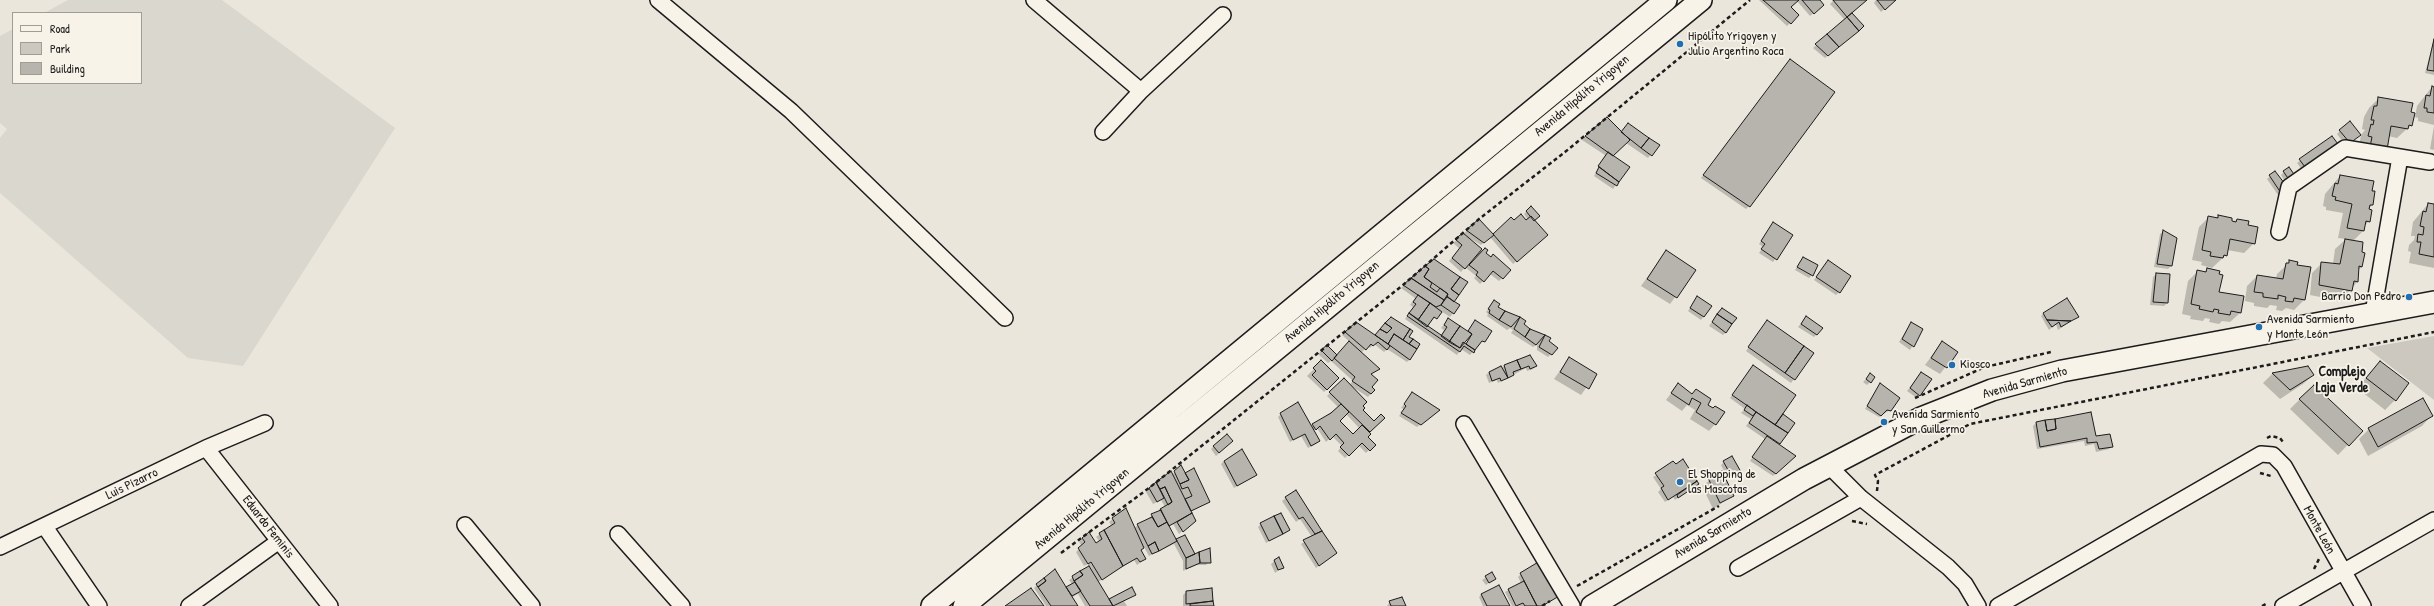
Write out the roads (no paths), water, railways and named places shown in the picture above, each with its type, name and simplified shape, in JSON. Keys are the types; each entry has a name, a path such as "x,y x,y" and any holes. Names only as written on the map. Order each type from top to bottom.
{"main road":[{"name":"Avenida Hipólito Yrigoyen","path":"932,606 1666,0"},
{"name":"Avenida Hipólito Yrigoyen","path":"964,606 1700,0"},
{"path":"1357,254 1370,271"},
{"name":"Avenida Sarmiento","path":"1592,606 1829,466 1921,418 1992,390 2062,371 2434,302"}],"street":[{"path":"658,0 791,111 1005,318"},
{"path":"1034,0 1141,91"},
{"path":"1103,132 1141,91 1223,15"},
{"path":"2279,232 2289,187 2345,148 2430,162"},
{"path":"2373,313 2400,157"},
{"name":"Luis Pizarro","path":"0,547 45,527 206,448 265,423"},
{"path":"1464,424 1572,606"},
{"name":"Eduardo Feminis","path":"206,448 330,606"},
{"name":"Monte León","path":"1998,606 2261,454 2273,455 2284,466 2342,572 2363,606"},
{"path":"1829,466 1861,498 1948,567 1965,584 1978,606"},
{"path":"1738,568 1861,498"},
{"path":"2283,606 2434,520"},
{"path":"465,525 532,606"},
{"path":"45,527 99,606"},
{"path":"618,534 682,606"},
{"path":"189,606 279,541"}],"place":[{"name":"Hipólito Yrigoyen y Julio Argentino Roca","path":"1680,44"},
{"name":"Barrio Don Pedro","path":"2409,297"},
{"name":"Avenida Sarmiento y Monte León","path":"2259,327"},
{"name":"Kiosco","path":"1952,365"},
{"name":"Avenida Sarmiento y San Guillermo","path":"1884,422"},
{"name":"El Shopping de las Mascotas","path":"1680,482"}],"district":[{"name":"Complejo Laja Verde","path":"2342,380"}]}
